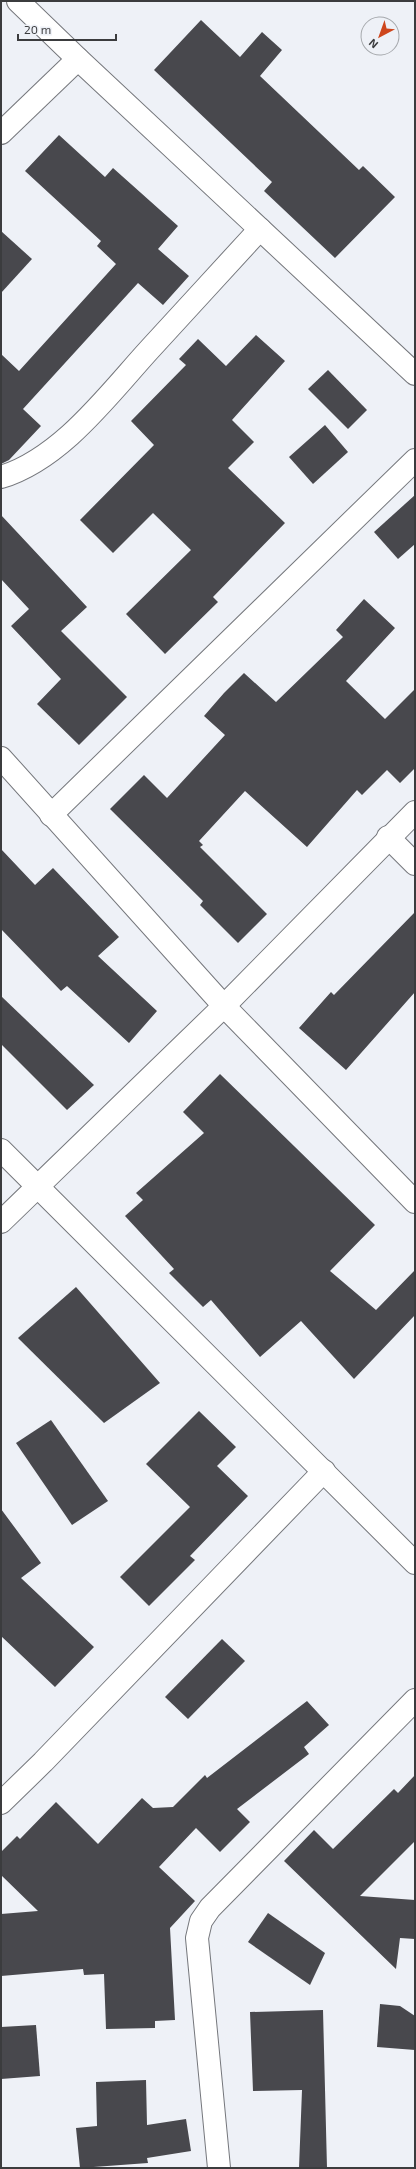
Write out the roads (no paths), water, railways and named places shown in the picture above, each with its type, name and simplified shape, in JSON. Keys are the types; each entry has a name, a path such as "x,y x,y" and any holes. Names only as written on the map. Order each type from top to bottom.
{"street":[{"path":"18,1 415,374"},
{"path":"1,133 78,59"},
{"path":"1,478 16,473 45,456 91,414 260,229"},
{"path":"52,815 415,460"},
{"path":"1,758 224,1006 415,1202"},
{"path":"1,1222 224,1006 388,837 415,812"},
{"path":"388,837 415,864"},
{"path":"1,1150 415,1563"},
{"path":"1,1802 44,1762 324,1471"},
{"path":"219,2168 197,1938 201,1922 210,1908 415,1700"}]}
